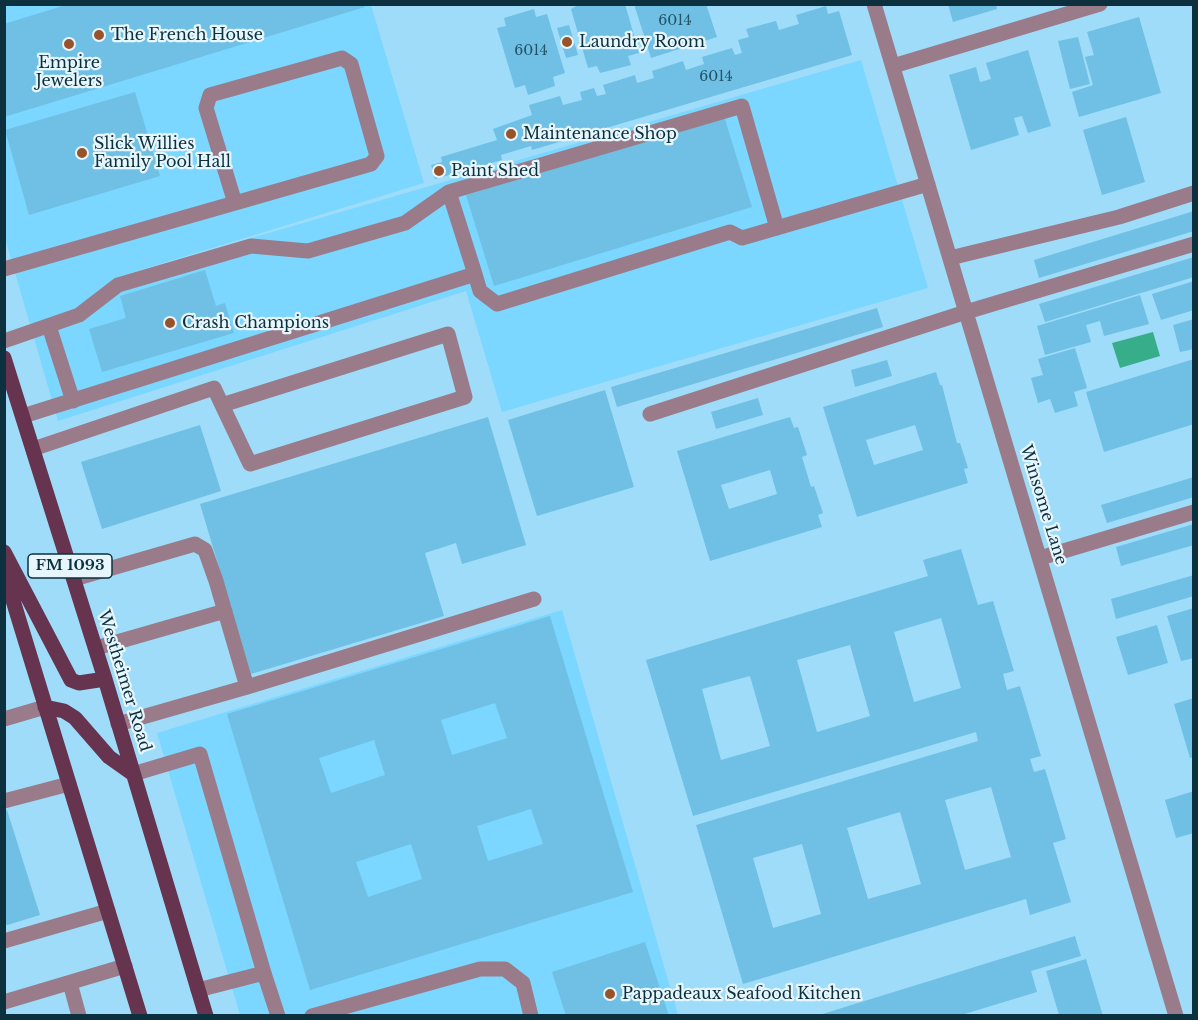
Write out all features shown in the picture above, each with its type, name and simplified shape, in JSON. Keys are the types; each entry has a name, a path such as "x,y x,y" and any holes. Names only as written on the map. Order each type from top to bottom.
{"main road":[{"name":"Westheimer Road","path":"6,366 96,648 206,1016"},
{"path":"4,552 71,680 79,683 105,679"},
{"name":"FM 1093","path":"5,576 140,1016"},
{"path":"45,707 63,711 75,718 109,757 133,774"}],"street":[{"name":"Winsome Lane","path":"874,4 1176,1016"},
{"path":"893,66 1100,4"},
{"path":"4,269 235,203 371,164 377,156 351,64 342,58 210,95 206,108 235,203"},
{"path":"4,341 79,315 118,285 251,246 308,251 405,223 448,192 742,106 777,228"},
{"path":"448,192 480,291 497,304 730,232 742,238 928,184"},
{"path":"950,258 1119,217 1194,193"},
{"path":"650,414 966,312 1194,244"},
{"path":"23,416 475,274"},
{"path":"49,326 73,401"},
{"path":"33,449 214,388 222,405 250,464 465,397 448,334 222,405"},
{"path":"1040,558 1194,512"},
{"path":"74,579 195,544 205,550 247,687"},
{"path":"118,724 534,599"},
{"path":"96,648 225,611"},
{"path":"4,719 45,707"},
{"path":"133,774 200,754 278,1016"},
{"path":"4,801 69,784"},
{"path":"4,941 108,911"},
{"path":"10,1006 70,982 124,966"},
{"path":"312,1016 480,969 505,969 523,984 531,1016"},
{"path":"198,990 264,973"},
{"path":"70,982 79,1016"}],"shaded area":[{"name":"Crash Champions","path":"4,5 371,5 424,183 108,280 861,60 928,288 502,412 466,291 58,421 5,238"},
{"path":"1153,332 1160,356 1120,368 1112,343"},
{"path":"562,610 678,1015 240,1015 157,733"}],"building":[{"path":"69,4 364,4 365,7 4,117 4,24"},
{"path":"580,4 625,4 639,53 628,56 631,65 600,73 597,66 588,68 571,9"},
{"path":"634,4 706,4 717,37 651,58"},
{"path":"948,4 996,4 997,9 953,22"},
{"path":"826,6 828,14 839,11 852,55 532,150 531,146 501,155 502,160 435,179 431,165 442,162 441,157 497,140 493,129 532,115 529,105 560,96 563,105 582,100 580,92 594,88 597,96 606,94 603,85 635,75 637,83 654,78 652,71 683,61 686,70 704,64 702,57 732,48 735,55 742,53 738,40 749,37 746,29 776,21 779,30 799,24 796,15"},
{"path":"534,9 536,17 547,14 565,73 553,77 555,86 528,95 525,85 515,88 497,28 506,26 504,18"},
{"path":"1139,17 1161,93 1079,117 1072,92 1093,85 1085,57 1094,55 1087,32"},
{"name":"Laundry Room","path":"569,25 578,55 566,58 557,28"},
{"path":"1078,37 1090,84 1070,89 1058,41"},
{"path":"1028,50 1051,126 1028,133 1022,116 1014,118 1019,135 971,150 949,75 976,67 980,82 991,79 986,63"},
{"name":"Slick Willies Family Pool Hall","path":"135,92 160,176 29,215 5,130"},
{"path":"724,116 752,207 494,286 466,195"},
{"path":"1126,117 1145,182 1102,195 1083,130"},
{"path":"1194,211 1194,231 1039,278 1034,260"},
{"path":"1194,257 1194,277 1045,322 1039,304"},
{"name":"Crash Champions","path":"205,270 216,306 225,303 234,333 102,372 89,329 126,318 120,296"},
{"path":"1194,281 1194,310 1161,320 1152,294"},
{"path":"1140,295 1149,324 1104,336 1100,321 1086,325 1091,342 1045,355 1037,326"},
{"path":"877,308 883,327 617,407 611,387"},
{"path":"1194,319 1194,349 1180,352 1173,325"},
{"path":"1075,348 1087,388 1074,392 1078,406 1055,413 1050,399 1038,403 1031,378 1043,375 1038,359"},
{"path":"1194,359 1194,424 1104,452 1086,392"},
{"path":"887,360 892,376 855,387 851,370"},
{"path":"936,372 940,385 942,385 957,443 960,443 968,468 964,469 968,483 857,517 823,407","holes":["915,425 923,450 874,465 866,440"]},
{"path":"605,390 634,487 537,516 508,420"},
{"path":"758,398 763,415 716,429 711,412"},
{"path":"488,417 526,545 462,564 456,543 425,553 444,616 251,674 200,504"},
{"path":"790,417 794,428 798,427 807,455 802,457 811,487 814,486 823,513 818,515 822,527 710,561 677,451","holes":["770,470 777,494 729,509 721,485"]},
{"path":"200,425 221,491 102,529 81,462"},
{"path":"1194,477 1194,497 1107,523 1101,505"},
{"path":"1194,524 1194,545 1121,566 1116,547"},
{"path":"961,549 978,605 993,601 1014,671 1003,674 1007,690 1020,686 1041,756 1030,759 1034,772 1045,769 1066,839 1053,843 1071,902 1030,915 1026,899 743,984 696,825 978,741 976,732 693,816 646,660 928,576 923,560","holes":["941,618 961,688 914,702 894,632","850,645 870,716 817,732 797,660","750,676 770,746 721,760 702,689","991,787 1011,857 965,870 945,800","900,812 921,884 868,899 847,828","802,844 821,914 773,928 753,858"]},
{"path":"1194,575 1194,596 1116,619 1111,599"},
{"path":"1194,608 1194,658 1181,661 1167,616"},
{"path":"550,616 633,892 310,990 227,714","holes":["495,703 507,738 452,755 441,720","374,740 385,775 331,793 319,758","531,809 543,844 488,861 477,826","411,844 422,879 368,897 356,862"]},
{"path":"1157,625 1168,663 1128,675 1116,637"},
{"path":"1194,698 1194,757 1190,758 1174,704"},
{"path":"1194,791 1194,833 1176,838 1165,800"},
{"path":"7,810 40,915 4,926 4,811"},
{"path":"1075,936 1081,956 1031,971 1037,992 958,1016 816,1016"},
{"name":"Pappadeaux Seafood Kitchen","path":"645,942 669,1016 566,1016 552,972"},
{"path":"1086,959 1103,1016 1059,1015 1046,971"}],"place":[{"name":"The French House","path":"99,35"},
{"name":"Laundry Room","path":"567,42"},
{"name":"Empire Jewelers","path":"69,44"},
{"name":"Maintenance Shop","path":"511,134"},
{"name":"Slick Willies Family Pool Hall","path":"82,153"},
{"name":"Paint Shed","path":"439,171"},
{"name":"Crash Champions","path":"170,323"},
{"name":"Pappadeaux Seafood Kitchen","path":"610,994"}]}
